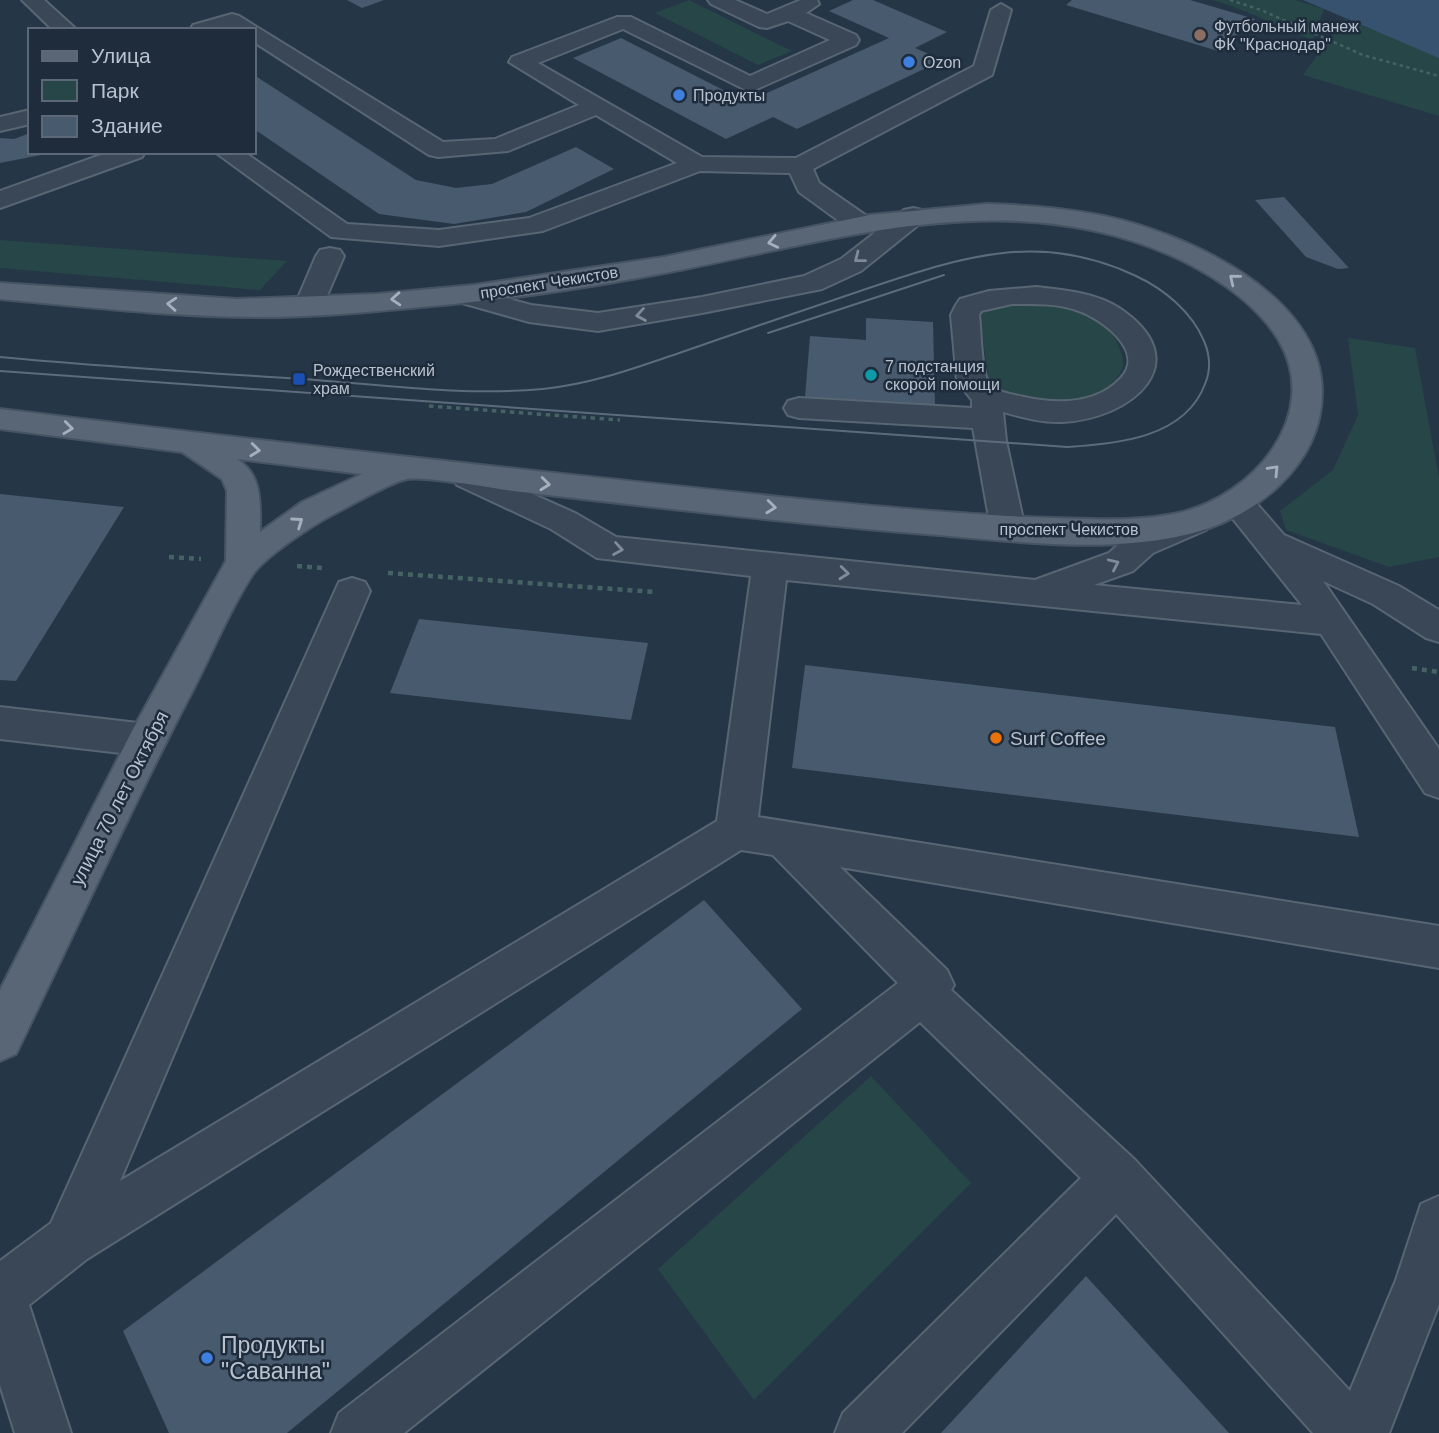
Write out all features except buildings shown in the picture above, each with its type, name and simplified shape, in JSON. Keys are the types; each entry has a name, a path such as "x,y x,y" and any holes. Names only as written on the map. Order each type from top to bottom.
{"main road":[{"name":"проспект Чекистов","path":"0,292 240,308 464,295 685,261 859,223 913,216 1014,210 1113,225 1185,251 1226,272 1270,309 1290,334 1303,362 1308,386 1305,412 1296,442 1278,467 1238,503 1194,522 1106,531 1008,529 470,477 0,419"},
{"name":"улица 70 лет Октября","path":"187,443 236,474 243,491 243,561"},
{"name":"улица 70 лет Октября","path":"0,1038 147,740 243,561 314,510 404,467"}],"lane":[{"path":"32,0 64,28"},
{"path":"718,0 767,22 818,0"},
{"path":"230,154 340,230 439,238 534,225 697,164 800,166 984,71 1000,3"},
{"path":"697,164 520,62 624,21 750,85 848,40 788,13"},
{"path":"207,28 232,20 245,28"},
{"path":"256,34 438,150 499,146 597,106"},
{"path":"0,124 28,117"},
{"path":"0,200 126,154"},
{"path":"800,166 808,187 859,223"},
{"path":"464,295 529,313 598,322 702,305 812,283 851,265 913,216"},
{"path":"309,304 330,256"},
{"path":"799,408 988,409 1058,412 1102,405 1128,392 1138,378 1141,362 1136,342 1116,320 1076,302 1018,293 990,297 970,305 965,315 972,381 988,409 1008,529"},
{"path":"470,477 563,521 609,549 1331,621"},
{"path":"1238,503 1331,621 1439,781"},
{"path":"1036,593 1121,562 1141,544 1194,522"},
{"path":"1271,543 1386,595 1439,628"},
{"path":"736,831 770,565"},
{"path":"69,1241 352,591"},
{"path":"0,723 147,740"},
{"path":"43,1433 0,1296 69,1241 736,831 1439,947"},
{"path":"359,1433 931,985 785,840"},
{"path":"922,993 1117,1178 1351,1433"},
{"path":"863,1433 1117,1178"},
{"path":"1361,1433 1430,1295 1439,1222"}],"path":[{"path":"1230,0 1261,10 1363,55 1439,76"},
{"path":"429,406 620,420"}],"green space":[{"path":"689,0 792,51 758,65 655,13"},
{"path":"1212,0 1295,0 1324,9 1313,40"},
{"path":"1344,19 1439,55 1439,116 1303,75"},
{"path":"0,240 287,261 260,290 0,268"},
{"path":"1018,301 1078,311 1103,325 1113,336 1123,360 1122,370 1115,380 1093,394 1053,402 1023,399 989,382 979,311"},
{"path":"1348,338 1415,348 1439,478 1439,557 1389,567 1286,530 1280,511 1333,470 1358,415"},
{"path":"871,1076 971,1183 754,1400 658,1269"}],"water":[{"path":"1303,0 1439,0 1439,58"}],"tram line":[{"path":"0,357 430,389 543,389 580,383 633,369 935,267 1001,253 1033,251 1067,254 1101,262 1157,288 1176,302 1192,320 1204,341 1209,362 1207,379 1195,402 1182,416 1166,427 1127,440 1067,447 0,371"},
{"path":"768,333 944,275"}],"place":[{"name":"Футбольный манеж ФК \"Краснодар\"","path":"1200,35"},
{"name":"Ozon","path":"909,62"},
{"name":"Продукты","path":"679,95"},
{"name":"7 подстанция скорой помощи","path":"871,375"},
{"name":"Рождественский храм","path":"299,379"},
{"name":"Surf Coffee","path":"996,738"},
{"name":"Продукты \"Саванна\"","path":"207,1358"}]}
